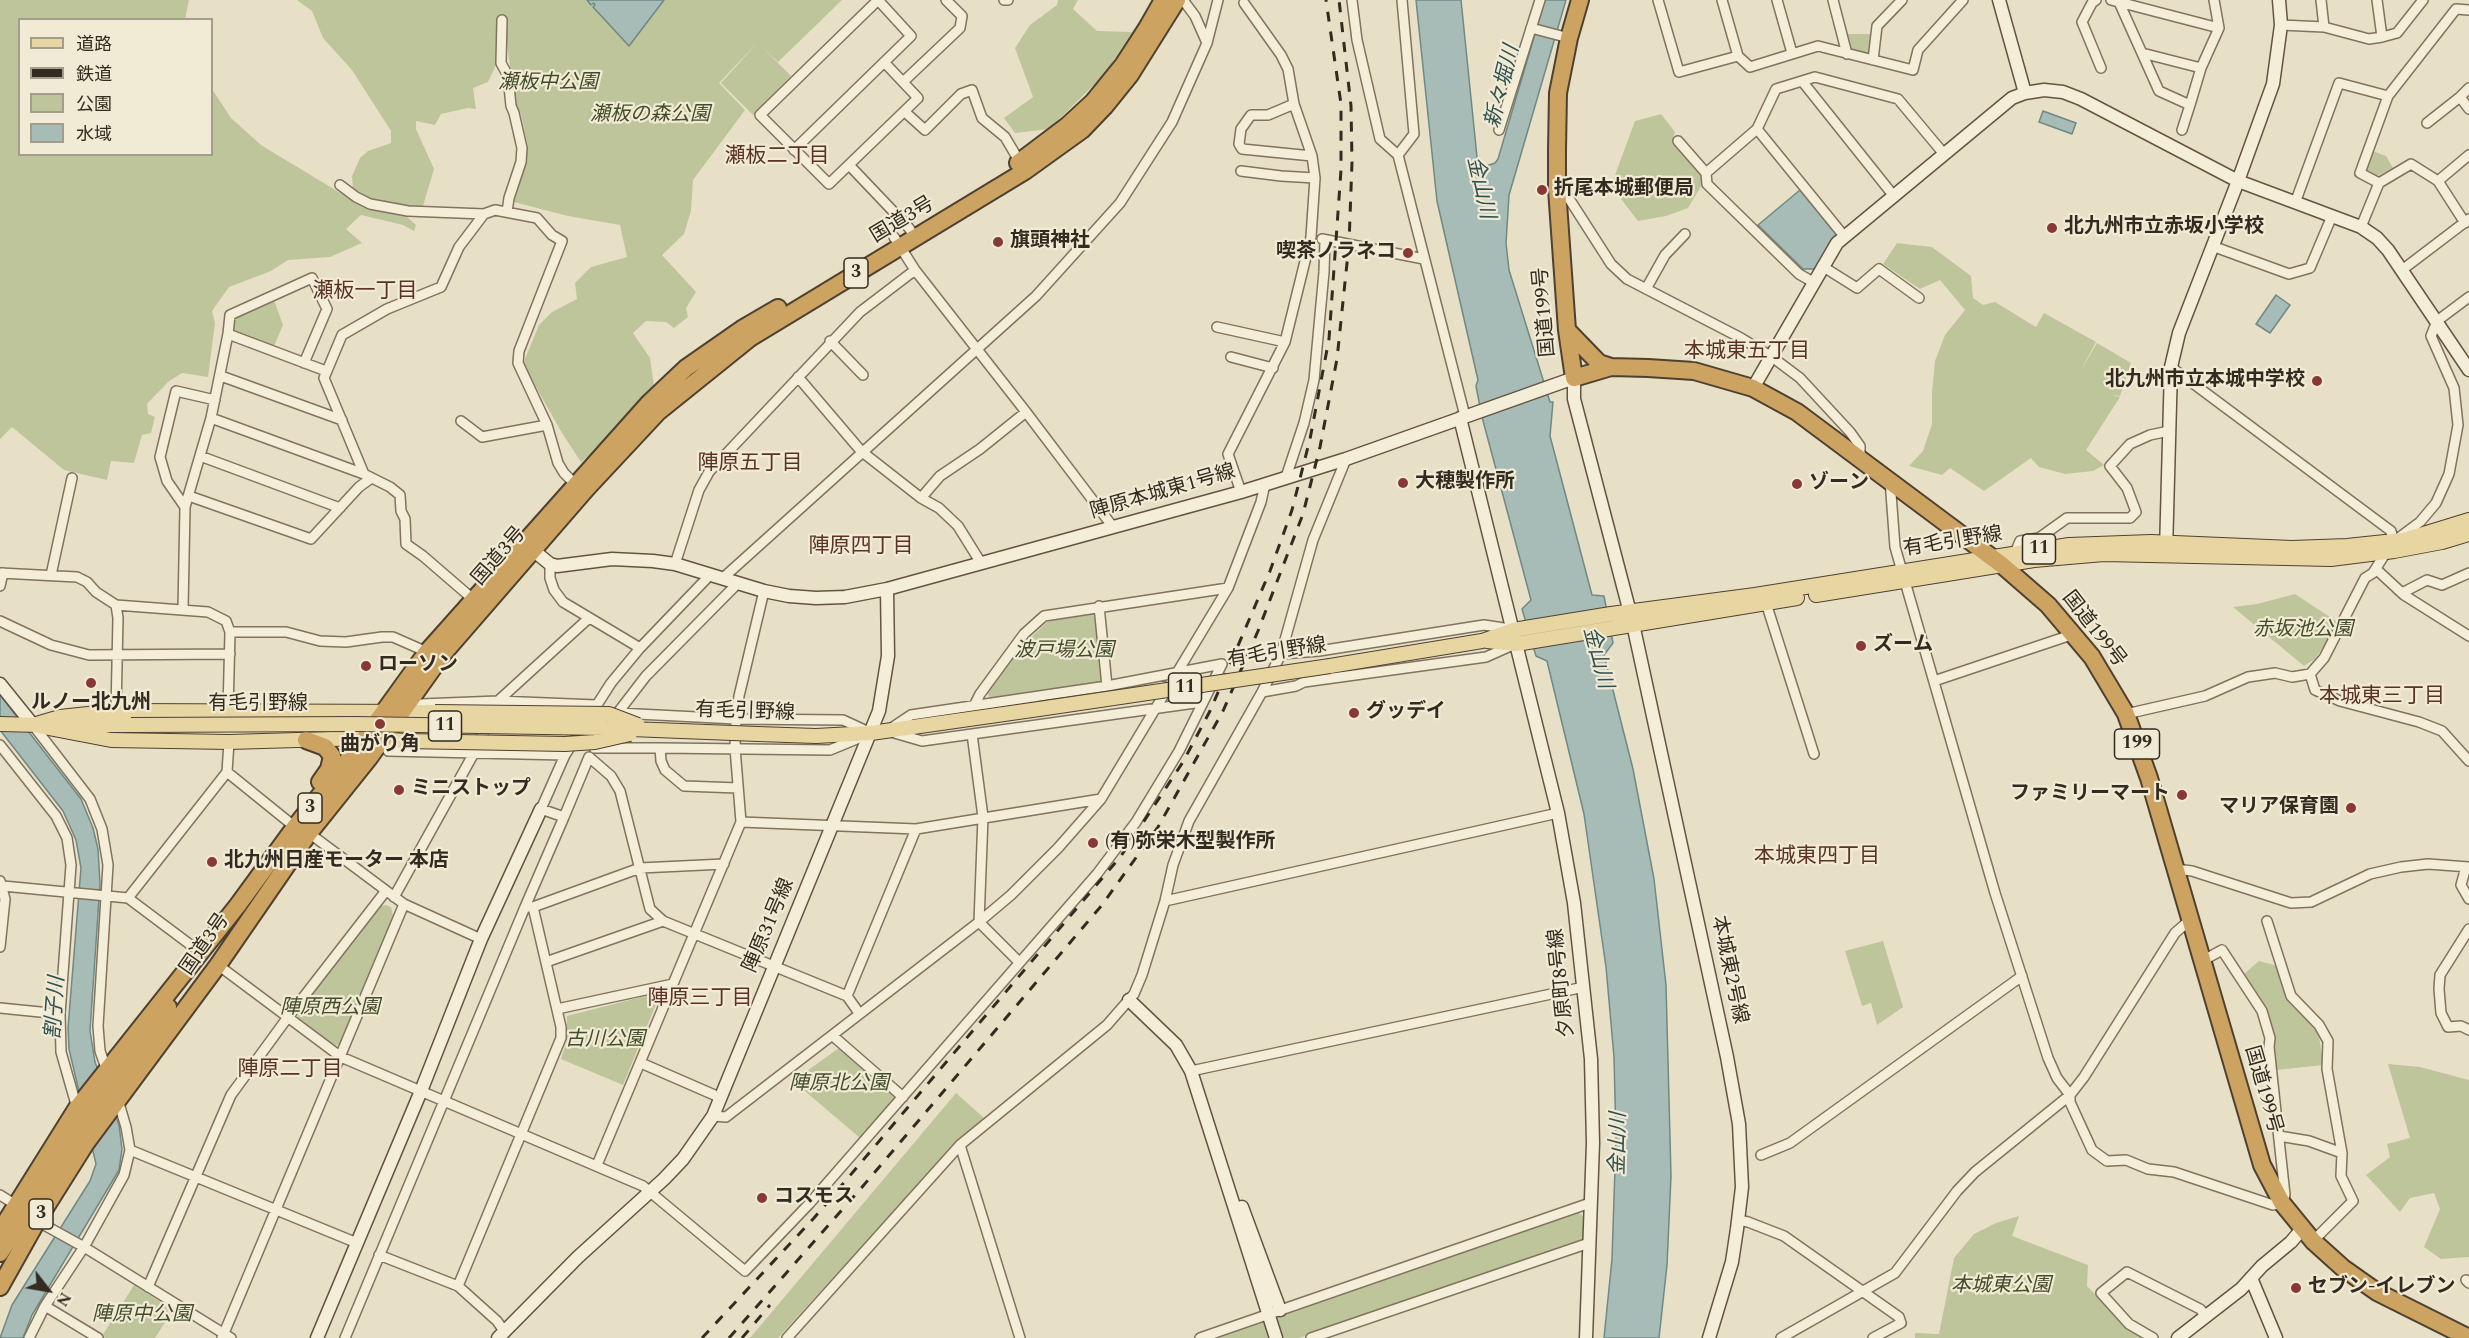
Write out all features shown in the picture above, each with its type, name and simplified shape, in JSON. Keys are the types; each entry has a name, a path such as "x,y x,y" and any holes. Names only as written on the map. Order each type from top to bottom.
{"highway":[{"name":"国道3号","path":"1022,166 1093,102 1123,65 1163,0"},
{"name":"国道3号","path":"0,1230 78,1106 106,1076 238,905 383,740 443,654 575,484 649,403 686,368 742,329 897,242 1082,130 1105,106 1147,51 1177,0"},
{"name":"国道199号","path":"1580,0 1564,37 1558,93 1557,189 1574,378 1611,367 1695,371 1753,388 1797,412 1890,480 2049,604 2110,684 2126,714 2149,778 2262,1165 2282,1203 2308,1235 2343,1268 2377,1292 2465,1335"},
{"name":"国道3号","path":"0,1287 37,1221 75,1142 116,1104 218,965 302,830 427,652 474,600 587,488 666,404 750,338 897,242"},
{"path":"1568,330 1599,363 1611,367"},
{"path":"302,830 311,795 329,769 333,759 325,747 306,740"},
{"name":"3","path":"0,1253 75,1142 106,1076"}],"main road":[{"name":"有毛引野線","path":"2389,547 2404,540 2469,520"},
{"name":"有毛引野線","path":"1996,561 2015,553 2069,545 2166,549 2389,547 2442,542 2469,534"},
{"name":"有毛引野線","path":"0,724 356,724 650,729 816,736 871,733 1330,666 1613,620 1766,603 1996,561 2166,549"},
{"name":"有毛引野線","path":"1631,618 1767,593 1904,576"},
{"path":"27,724 60,717 116,711 405,711 609,714 650,729"},
{"path":"27,724 111,740 229,742 365,738 565,744 595,742 650,729"}],"street":[{"path":"794,150 884,62 911,36 878,0 760,115 794,150 829,184 918,98 884,62"},
{"path":"903,81 960,28 962,16 946,0"},
{"path":"1183,0 1195,16 1207,43"},
{"path":"723,578 861,451 1036,296 1119,203 1172,122 1207,43 1218,0"},
{"path":"1352,0 1357,40 1380,139 1398,155 1466,415"},
{"path":"1398,155 1414,134 1402,0"},
{"path":"1499,130 1540,0"},
{"path":"1658,0 1678,72 1738,56"},
{"path":"1722,0 1738,56 1750,67 1818,46 1913,70 1918,50 1963,0"},
{"path":"1777,0 1792,53"},
{"path":"1873,60 1877,27 1902,0"},
{"path":"1999,0 2025,93"},
{"path":"2096,0 2082,22 2101,68"},
{"path":"2182,130 2201,68 2219,28 2214,0"},
{"path":"2166,549 2171,367 2179,333 2273,84 2281,25 2279,0"},
{"path":"2321,0 2324,27"},
{"path":"2377,0 2382,37"},
{"path":"2281,25 2324,27 2369,39 2382,37 2397,33 2423,0"},
{"path":"1835,1 1847,54"},
{"path":"2115,1 2219,28"},
{"path":"2115,1 2159,91 2190,105"},
{"path":"1240,492 1228,454 1285,342 1311,237 1315,178 1312,156 1294,104 1288,69 1244,3"},
{"path":"2379,183 2360,173 2388,96 2456,9 2469,10"},
{"path":"502,20 501,63 508,76 510,106 514,113 522,147 521,162 509,198 507,212"},
{"path":"1531,28 1564,37"},
{"path":"2142,53 2201,68"},
{"path":"1706,173 1757,129 1776,89 1815,76 1898,99 1944,154"},
{"path":"1802,81 1893,195"},
{"path":"2295,203 2339,83 2388,96"},
{"path":"2427,123 2469,88"},
{"path":"905,112 925,130 961,94 972,90 982,118 1005,137 1022,166"},
{"path":"1753,388 1822,266 1844,236 2012,98 2025,93 2053,91 2081,99 2238,181 2361,227 2377,238 2402,270 2469,370"},
{"path":"2460,97 2469,109"},
{"path":"1294,104 1268,115 1251,115 1241,129 1239,144 1242,149 1312,156"},
{"path":"1757,129 1844,236"},
{"path":"1678,141 1706,173 1707,184 1798,274 1813,282"},
{"path":"2438,181 2469,155"},
{"path":"2361,227 2379,183 2411,164 2438,181 2467,221 2402,270"},
{"path":"850,166 912,233"},
{"path":"1241,171 1281,177 1315,178"},
{"path":"340,185 356,197 380,206 408,211 484,214 495,210 537,218 552,236 562,241 519,351 518,363 547,425 558,463 575,484"},
{"path":"1557,189 1568,197 1611,264 1628,279 1772,357 1800,378 1850,432 1860,446 1860,459"},
{"path":"367,476 324,378 342,335 387,309 441,287 459,246 484,214"},
{"path":"2212,246 2289,274 2310,268 2332,216"},
{"path":"1646,289 1665,255 1685,234"},
{"path":"1311,237 1424,259"},
{"path":"1286,477 1304,423 1314,380 1325,240"},
{"path":"897,242 915,270 1113,527"},
{"path":"1822,266 1857,288 1879,269 1919,298"},
{"path":"675,564 699,490 709,472 830,341 860,312 915,270"},
{"path":"183,609 185,507 211,418 230,315 312,278 327,309 304,363"},
{"path":"2126,714 2205,696 2248,677 2276,673 2292,677 2310,674 2324,658 2366,578 2376,569 2389,547 2420,522 2436,503 2449,474 2458,425 2454,388 2431,336 2437,321 2469,297"},
{"path":"1217,327 1285,342"},
{"path":"228,334 327,371"},
{"path":"830,341 863,375"},
{"path":"1231,357 1273,368"},
{"path":"2171,367 2391,531 2389,547"},
{"path":"220,376 342,420"},
{"path":"798,377 861,451 921,498 939,508 958,526 981,563"},
{"path":"1574,378 1574,399 1631,618"},
{"name":"陣原本城東1号線","path":"550,564 564,566 630,558 675,564 764,591 816,598 845,597 886,589 1240,492 1346,459 1574,378"},
{"path":"185,507 167,481 160,457 176,391 215,400"},
{"path":"921,498 940,476 981,448 1026,412"},
{"name":"夕原町8号線","path":"1466,415 1519,636 1558,813 1574,903 1591,1069 1593,1143 1586,1338"},
{"path":"211,418 367,476 390,487 400,495 401,511 405,519 406,544 474,600"},
{"path":"461,421 482,437 547,425"},
{"path":"2015,553 2020,541 2039,538 2067,519 2130,518 2136,512 2127,488 2110,466 2130,444 2150,435 2169,431"},
{"path":"200,456 340,508"},
{"path":"787,1338 960,1145 1107,1025 1128,1000 1142,975 1165,901 1173,865 1189,821 1263,693 1281,654 1313,540 1346,459"},
{"path":"189,496 311,539 367,476"},
{"path":"51,575 72,478"},
{"path":"1890,480 1895,547 2022,976 2048,1058 2057,1078 2070,1095 2070,1102 2092,1150 2107,1161 2126,1160 2148,1169 2174,1172 2273,1205 2282,1203 2286,1195 2270,1038 2262,1011 2222,950 2202,961"},
{"path":"713,1116 726,1117 979,922 1011,895 1058,848 1101,799 1228,588 1261,501 1265,484"},
{"path":"529,546 550,564 550,578 554,590 563,602 640,648"},
{"path":"2376,569 2402,593 2469,636"},
{"path":"0,586 1,573 77,578 116,605 208,612 226,621 230,632 228,711"},
{"path":"2402,593 2427,580 2442,585 2469,573"},
{"path":"316,1338 421,1091 481,939 565,755 611,683 640,648 710,575"},
{"path":"345,1338 529,907 591,753 646,676 738,583"},
{"path":"975,704 980,693 1024,634 1044,616 1228,588"},
{"name":"陣原31号線","path":"501,1335 578,1257 651,1192 683,1159 713,1116 871,733 881,702 888,656 886,589"},
{"path":"597,1165 741,822 735,748 736,719 739,696 764,591"},
{"path":"1766,603 1814,754"},
{"path":"116,605 116,711"},
{"path":"1099,606 1107,686"},
{"path":"148,1287 231,1095 288,1017 390,894 474,753 498,701 589,618"},
{"name":"本城東2号線","path":"1631,618 1735,1098 1742,1154 1742,1187 1732,1262 1709,1338"},
{"path":"0,621 70,651 89,655 230,654"},
{"path":"1281,654 1319,651 1484,625 1519,636"},
{"path":"230,632 286,632 320,641 346,642 393,637 427,652"},
{"path":"1934,681 2074,634"},
{"path":"1263,693 1304,682 1486,657 1519,636"},
{"path":"218,965 341,1057 597,1165 651,1192 745,1271 809,1204 1097,874 1136,822 1179,751 1222,664 1107,686 911,715 888,731"},
{"path":"2310,674 2315,690 2340,701 2420,722 2442,731 2469,760"},
{"path":"0,684 27,724 90,799 102,829 108,865 104,895 98,1026 100,1051 106,1076"},
{"path":"405,711 421,704 498,701 596,705"},
{"path":"888,731 922,741 1202,702"},
{"path":"618,713 736,719 843,720 871,733"},
{"path":"591,753 660,748 830,750 871,733"},
{"path":"972,734 983,817 979,922 1019,962"},
{"path":"383,740 388,751 565,755"},
{"path":"128,898 227,772 229,742"},
{"path":"0,762 2,748"},
{"path":"2,748 56,816 67,838 71,865 71,894 60,1014 61,1052 78,1106"},
{"path":"660,748 661,761 665,770 684,786 738,788"},
{"path":"591,753 620,791 650,909 663,921 847,996 859,1013"},
{"path":"227,772 404,904 481,939"},
{"path":"741,822 916,829 1101,799"},
{"path":"540,809 564,817"},
{"path":"1165,901 1558,813"},
{"path":"847,996 916,829"},
{"path":"529,907 640,868 724,864"},
{"path":"2175,869 2192,871 2291,903 2311,902 2370,874 2402,867 2428,864 2468,867 2461,885 2469,899"},
{"path":"0,947 5,899 1,884 71,894 128,898 200,952"},
{"path":"37,1221 82,1246 226,1337 276,1210 404,904"},
{"path":"458,1287 561,1038 561,1027 546,962 529,907"},
{"path":"1781,1338 1895,1273 1957,1191 1976,1172 2070,1095 2084,1077 2175,933 2191,919"},
{"path":"546,962 663,921"},
{"path":"2178,1338 2241,1289 2251,1278 2353,1202 2341,1176 2342,1153 2327,1069 2328,1041 2319,1025 2291,996 2266,921"},
{"path":"2469,929 2440,975 2439,988 2441,1013 2448,1026 2461,1026 2469,1030"},
{"path":"1761,1155 1790,1143 2022,976"},
{"path":"557,1009 673,984"},
{"path":"1191,1071 1584,987"},
{"path":"1128,1000 1176,1046 1191,1071 1280,1310"},
{"path":"0,1008 60,1014"},
{"path":"833,1035 903,1097"},
{"path":"641,1063 719,1097"},
{"path":"1191,1071 1276,1338"},
{"path":"29,1338 45,1306 115,1194 124,1175 130,1150 126,1127 116,1104"},
{"path":"2279,1136 2309,1141 2342,1153"},
{"path":"960,1145 1020,1338"},
{"path":"130,1150 357,1243"},
{"path":"0,1195 16,1205"},
{"path":"1200,1338 1590,1203"},
{"path":"1738,1220 1748,1221 1784,1236 1899,1317 1901,1323 1873,1338"},
{"path":"1311,1338 1589,1243"},
{"path":"380,1255 458,1287 496,1321 501,1335"},
{"path":"2154,1338 2128,1324 2101,1293 2127,1272 2200,1309 2206,1316"},
{"path":"2251,1278 2276,1338"},
{"path":"45,1306 98,1338"}],"green space":[{"path":"0,0 189,0 185,18 18,18 18,156 213,156 213,91 231,118 261,145 365,208 405,215 416,225 414,231 403,225 361,215 346,229 362,243 330,257 288,260 271,271 229,287 212,311 215,323 208,377 182,373 168,382 147,404 148,414 155,417 151,433 142,435 134,463 111,461 107,480 64,470 12,427 0,439"},
{"path":"297,0 587,0 591,5 594,3 596,5 594,7 629,46 664,0 842,0 778,62 763,48 791,76 753,115 721,83 758,42 719,83 745,110 693,180 691,211 684,234 662,255 696,292 686,308 688,317 674,328 666,322 646,321 633,333 650,358 655,393 612,437 581,462 523,364 539,325 552,312 577,299 575,283 591,267 627,257 620,225 568,216 514,202 528,147 521,114 515,104 506,36 497,37 498,61 488,82 473,88 476,109 468,108 441,114 435,125 416,121 416,129 434,169 423,206 406,207 375,201 353,189 352,176 360,158 368,151 391,143 391,131 352,70 323,38 312,11"},
{"path":"1058,0 1078,0 1073,9 1097,31 1132,32 1104,75 1049,129 1015,133 1004,118 1033,97 1015,48 1030,25 1057,5"},
{"path":"1845,34 1873,34 1871,53 1866,56 1849,49"},
{"path":"1661,114 1675,132 1672,142 1703,176 1703,183 1688,208 1666,216 1638,221 1611,186 1635,121"},
{"path":"2373,151 2386,156 2393,168 2377,176 2367,174 2365,170"},
{"path":"1897,243 1932,247 1971,276 1973,298 1983,305 1995,302 2036,327 2044,313 2096,342 2080,372 2097,343 2131,363 2120,396 2111,395 2120,397 2086,450 2104,465 2093,471 2065,474 2039,467 2031,458 1984,491 1950,468 1942,475 1909,466 1923,451 1932,424 1935,361 1945,335 1965,310 1940,280 1920,289 1883,264"},
{"path":"274,300 283,325 274,346 232,330 231,322 235,317"},
{"name":"赤坂池公園","path":"2295,594 2339,623 2315,659 2304,666 2233,607 2257,604"},
{"name":"波戸場公園","path":"1087,612 1094,616 1103,678 1100,682 990,698 987,693 1020,648 1047,622"},
{"name":"陣原西公園","path":"380,906 391,907 393,916 340,1044 335,1046 298,1019 298,1013"},
{"path":"1883,941 1903,1007 1877,1025 1871,1003 1862,1006 1845,951"},
{"path":"2259,961 2278,966 2288,992 2318,1028 2323,1065 2276,1070 2274,1041 2265,1009 2243,975"},
{"name":"古川公園","path":"661,992 623,1085 561,1059 566,1044 567,1016"},
{"name":"陣原北公園","path":"839,1048 896,1098 860,1138 793,1081"},
{"path":"2388,1064 2420,1067 2469,1080 2469,1257 2441,1259 2424,1247 2440,1209 2434,1193 2410,1198 2400,1212 2366,1175 2390,1157 2387,1144 2410,1138"},
{"path":"956,1093 984,1118 958,1140 778,1338 750,1338"},
{"path":"1579,1213 1585,1218 1583,1239 1299,1338 1216,1338"},
{"name":"本城東公園","path":"2019,1216 2012,1236 2088,1265 2087,1286 2132,1332 2141,1338 1915,1338 1915,1333 1939,1334 1954,1258 1974,1234 1996,1223"},
{"name":"陣原中公園","path":"134,1285 173,1310 155,1338 105,1338 102,1336"}],"water":[{"path":"587,0 664,0 629,46 593,7 594,3 591,5"},
{"name":"金山川","path":"1416,0 1461,0 1477,157 1479,162 1486,166 1495,163 1498,159 1545,0 1566,0 1509,195 1506,243 1509,270 1550,402 1553,402 1550,436 1592,595 1604,596 1613,643 1604,655 1633,769 1654,879 1666,985 1671,1176 1667,1265 1659,1338 1604,1338 1612,1259 1616,1138 1614,1057 1606,967 1584,814 1547,661 1536,656 1522,609 1531,600 1482,417 1476,386 1478,380 1437,201"},
{"path":"2043,111 2076,123 2072,134 2039,122"},
{"path":"1800,190 1838,236 1815,269 1803,269 1758,225"},
{"path":"2276,295 2290,305 2270,333 2256,324"},
{"path":"0,695 81,799 93,828 98,849 100,884 90,1031 95,1062 119,1125 122,1149 119,1170 32,1315 23,1338 0,1338 12,1305 90,1181 96,1164 69,1049 68,1028 81,868 76,840 63,811 0,730"}],"railway":[{"path":"702,1338 814,1218 1121,856 1183,762 1210,711 1270,571 1292,510 1310,439 1329,339 1341,170 1341,104 1326,0"},
{"path":"729,1338 863,1186 1102,905 1158,827 1223,711 1258,631 1303,514 1320,447 1337,359 1349,244 1352,162 1351,106 1339,0"},
{"path":"742,1338 770,1305"}],"place":[{"name":"折尾本城郵便局","path":"1542,190"},
{"name":"北九州市立赤坂小学校","path":"2052,228"},
{"name":"旗頭神社","path":"998,242"},
{"name":"喫茶ノラネコ","path":"1408,253"},
{"name":"北九州市立本城中学校","path":"2317,381"},
{"name":"大穂製作所","path":"1403,483"},
{"name":"ゾーン","path":"1797,484"},
{"name":"ズーム","path":"1861,646"},
{"name":"ローソン","path":"366,666"},
{"name":"ルノー北九州","path":"91,683"},
{"name":"グッデイ","path":"1354,713"},
{"name":"曲がり角","path":"380,724"},
{"name":"ミニストップ","path":"399,790"},
{"name":"ファミリーマート","path":"2182,795"},
{"name":"マリア保育園","path":"2351,808"},
{"name":"(有)弥栄木型製作所","path":"1093,843"},
{"name":"北九州日産モーター 本店","path":"212,862"},
{"name":"コスモス","path":"762,1198"},
{"name":"セブン-イレブン","path":"2296,1288"}],"district":[{"name":"瀬板二丁目","path":"777,158"},
{"name":"瀬板一丁目","path":"365,293"},
{"name":"本城東五丁目","path":"1747,353"},
{"name":"陣原五丁目","path":"750,465"},
{"name":"陣原四丁目","path":"861,548"},
{"name":"本城東三丁目","path":"2382,698"},
{"name":"本城東四丁目","path":"1817,858"},
{"name":"陣原三丁目","path":"700,1000"},
{"name":"陣原二丁目","path":"290,1071"}],"park label":[{"name":"瀬板中公園","path":"548,84"},
{"name":"瀬板の森公園","path":"650,116"}],"water label":[{"name":"新々堀川","path":"1504,87"},
{"name":"割子川","path":"57,1008"}]}
